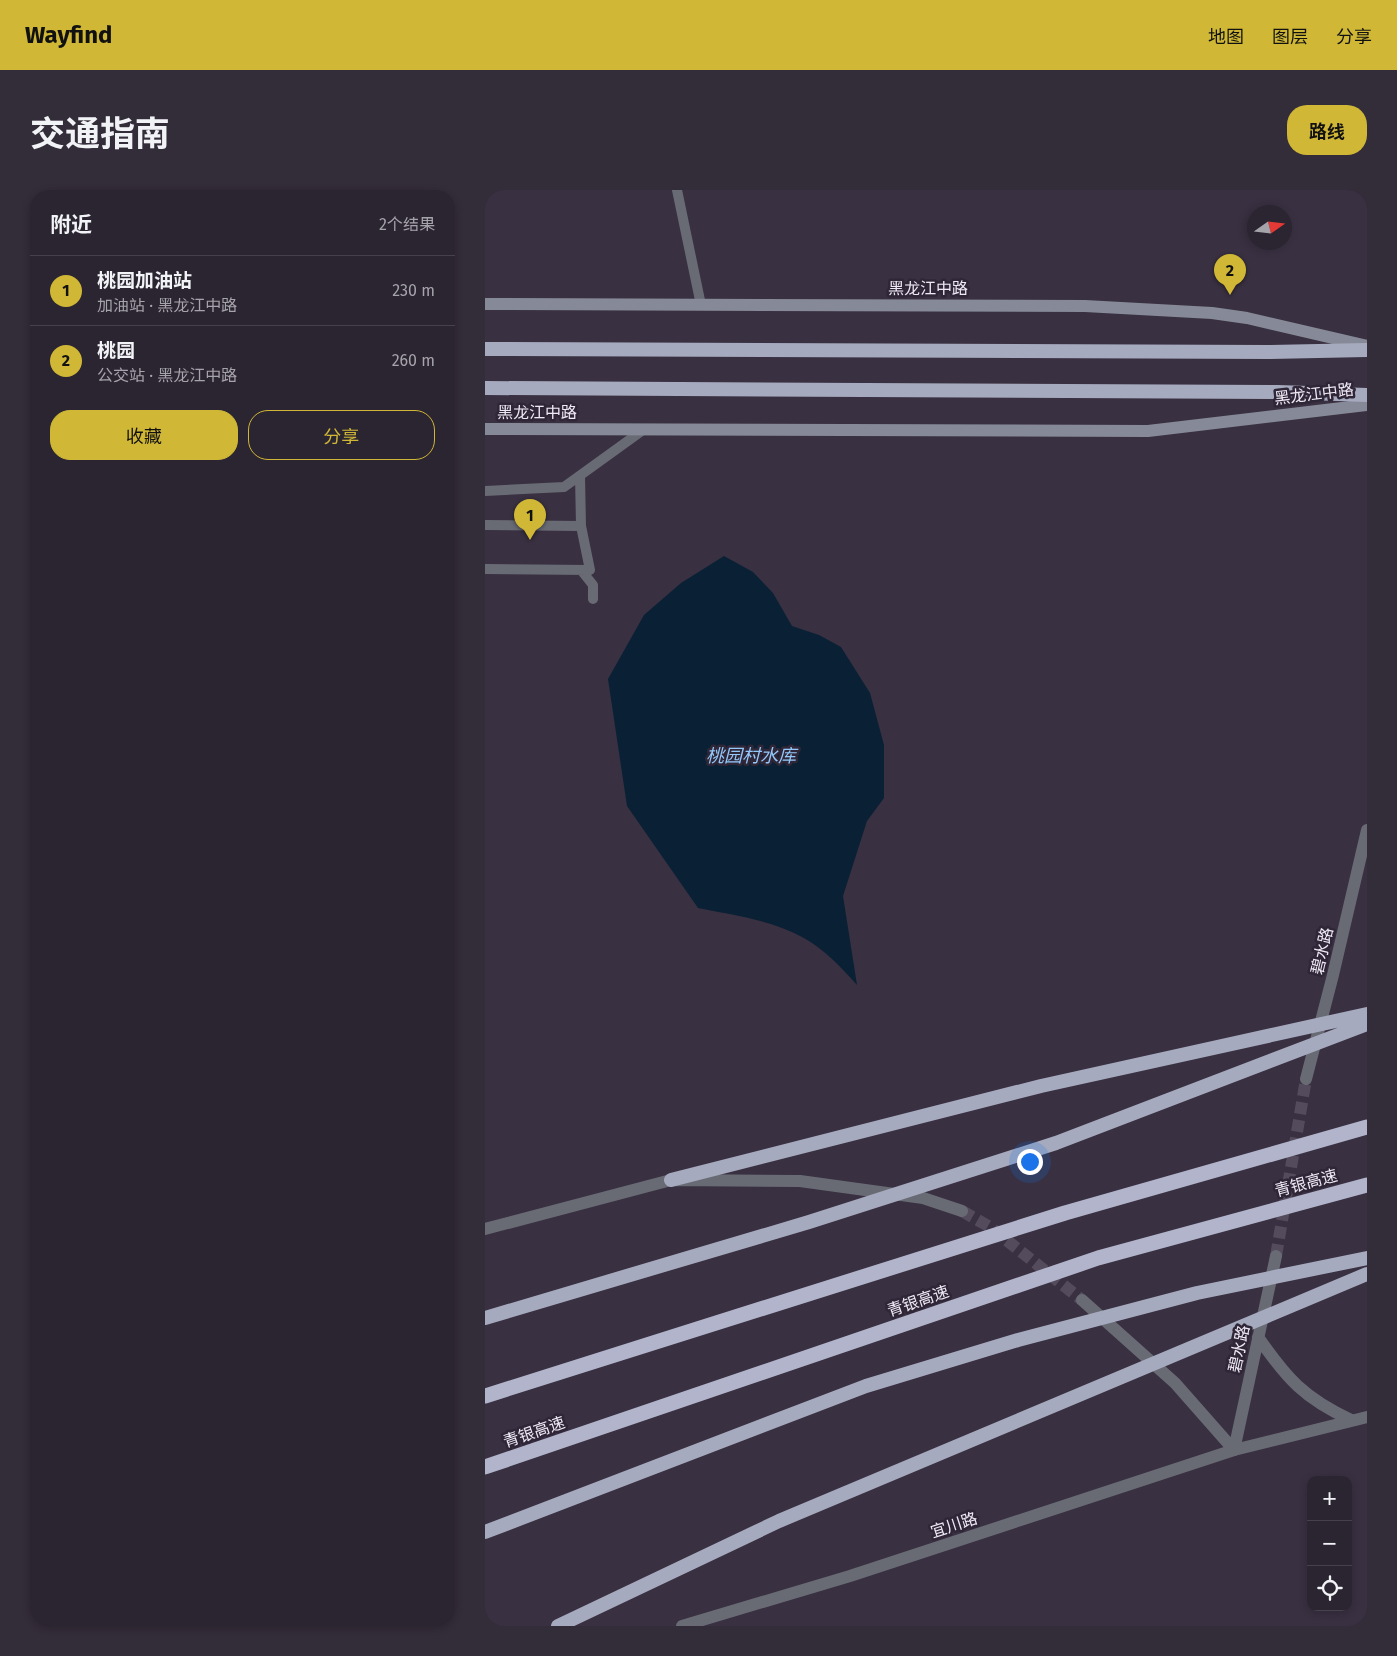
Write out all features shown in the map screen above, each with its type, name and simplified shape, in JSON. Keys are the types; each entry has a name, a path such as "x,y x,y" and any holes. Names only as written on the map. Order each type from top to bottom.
{"highway":[{"name":"黑龙江中路","path":"485,349 1240,352 1367,348"},
{"name":"黑龙江中路","path":"485,388 1278,392 1367,395"},
{"path":"671,1180 1041,1086 1367,1014"},
{"path":"485,1318 809,1222 1055,1143 1367,1024"},
{"path":"485,1396 1065,1213 1367,1127"},
{"name":"青银高速","path":"485,1467 1097,1258 1367,1185"},
{"path":"485,1532 875,1383 1018,1340 1197,1293 1367,1258"},
{"path":"558,1626 779,1521 1367,1274"}],"main road":[{"name":"黑龙江中路","path":"485,304 1085,306 1212,313 1247,318 1367,348"},
{"name":"黑龙江中路","path":"485,429 1148,431 1367,405"}],"street":[{"name":"碧水路","path":"1305,1079 1333,975 1367,830"},
{"path":"485,1229 671,1180 809,1182 923,1198 962,1211"},
{"name":"碧水路","path":"1234,1450 1276,1256"},
{"path":"1082,1300 1175,1383 1234,1450"},
{"path":"1258,1337 1280,1369 1297,1387 1325,1407 1351,1420"},
{"name":"宜川路","path":"682,1626 850,1576 1234,1450 1367,1417"}],"lane":[{"path":"677,190 701,305"},
{"path":"485,491 564,487 643,430"},
{"path":"485,569 590,570 581,526 580,476"},
{"path":"485,525 581,526"},
{"path":"581,570 593,585 593,599"}],"water":[{"name":"桃园村水库","path":"724,556 753,572 773,593 792,626 819,635 841,647 870,693 884,745 884,798 867,821 843,896 857,985 825,953 790,931 752,919 698,908 627,806 608,679 644,615 681,583"}],"tunnel":[{"path":"1276,1256 1306,1079"},
{"path":"962,1211 990,1227 1082,1300"}],"place":[{"name":"桃园","path":"1230,295"},
{"name":"桃园加油站","path":"530,540"}]}
